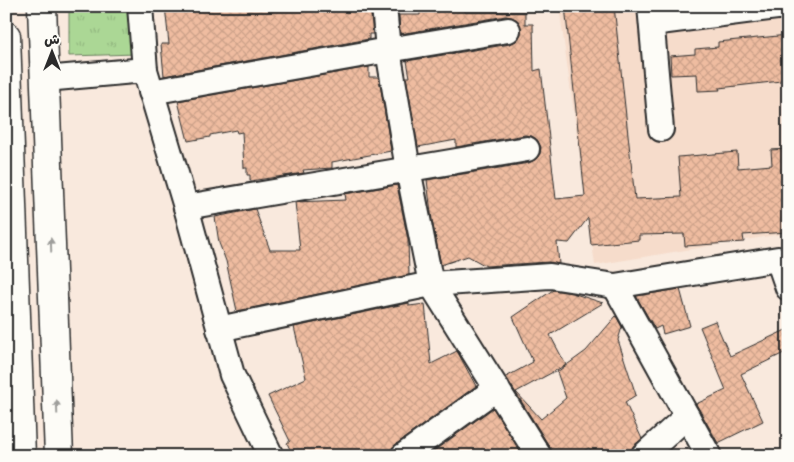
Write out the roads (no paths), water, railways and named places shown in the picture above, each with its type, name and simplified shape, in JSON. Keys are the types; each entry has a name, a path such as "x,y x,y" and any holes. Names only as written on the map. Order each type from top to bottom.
{"main road":[{"path":"42,6 59,456"},
{"path":"6,36 21,456"}],"street":[{"path":"140,6 148,81 186,207 232,375 272,456"},
{"path":"384,6 388,50 408,169 431,284 539,456"},
{"path":"661,129 651,15 785,6"},
{"path":"45,79 148,81 388,50 508,30"},
{"path":"186,207 527,149"},
{"path":"219,329 431,284 550,276 615,286 778,258 788,288"},
{"path":"615,286 709,456"},
{"path":"403,456 497,388"},
{"path":"642,456 687,416"}]}
